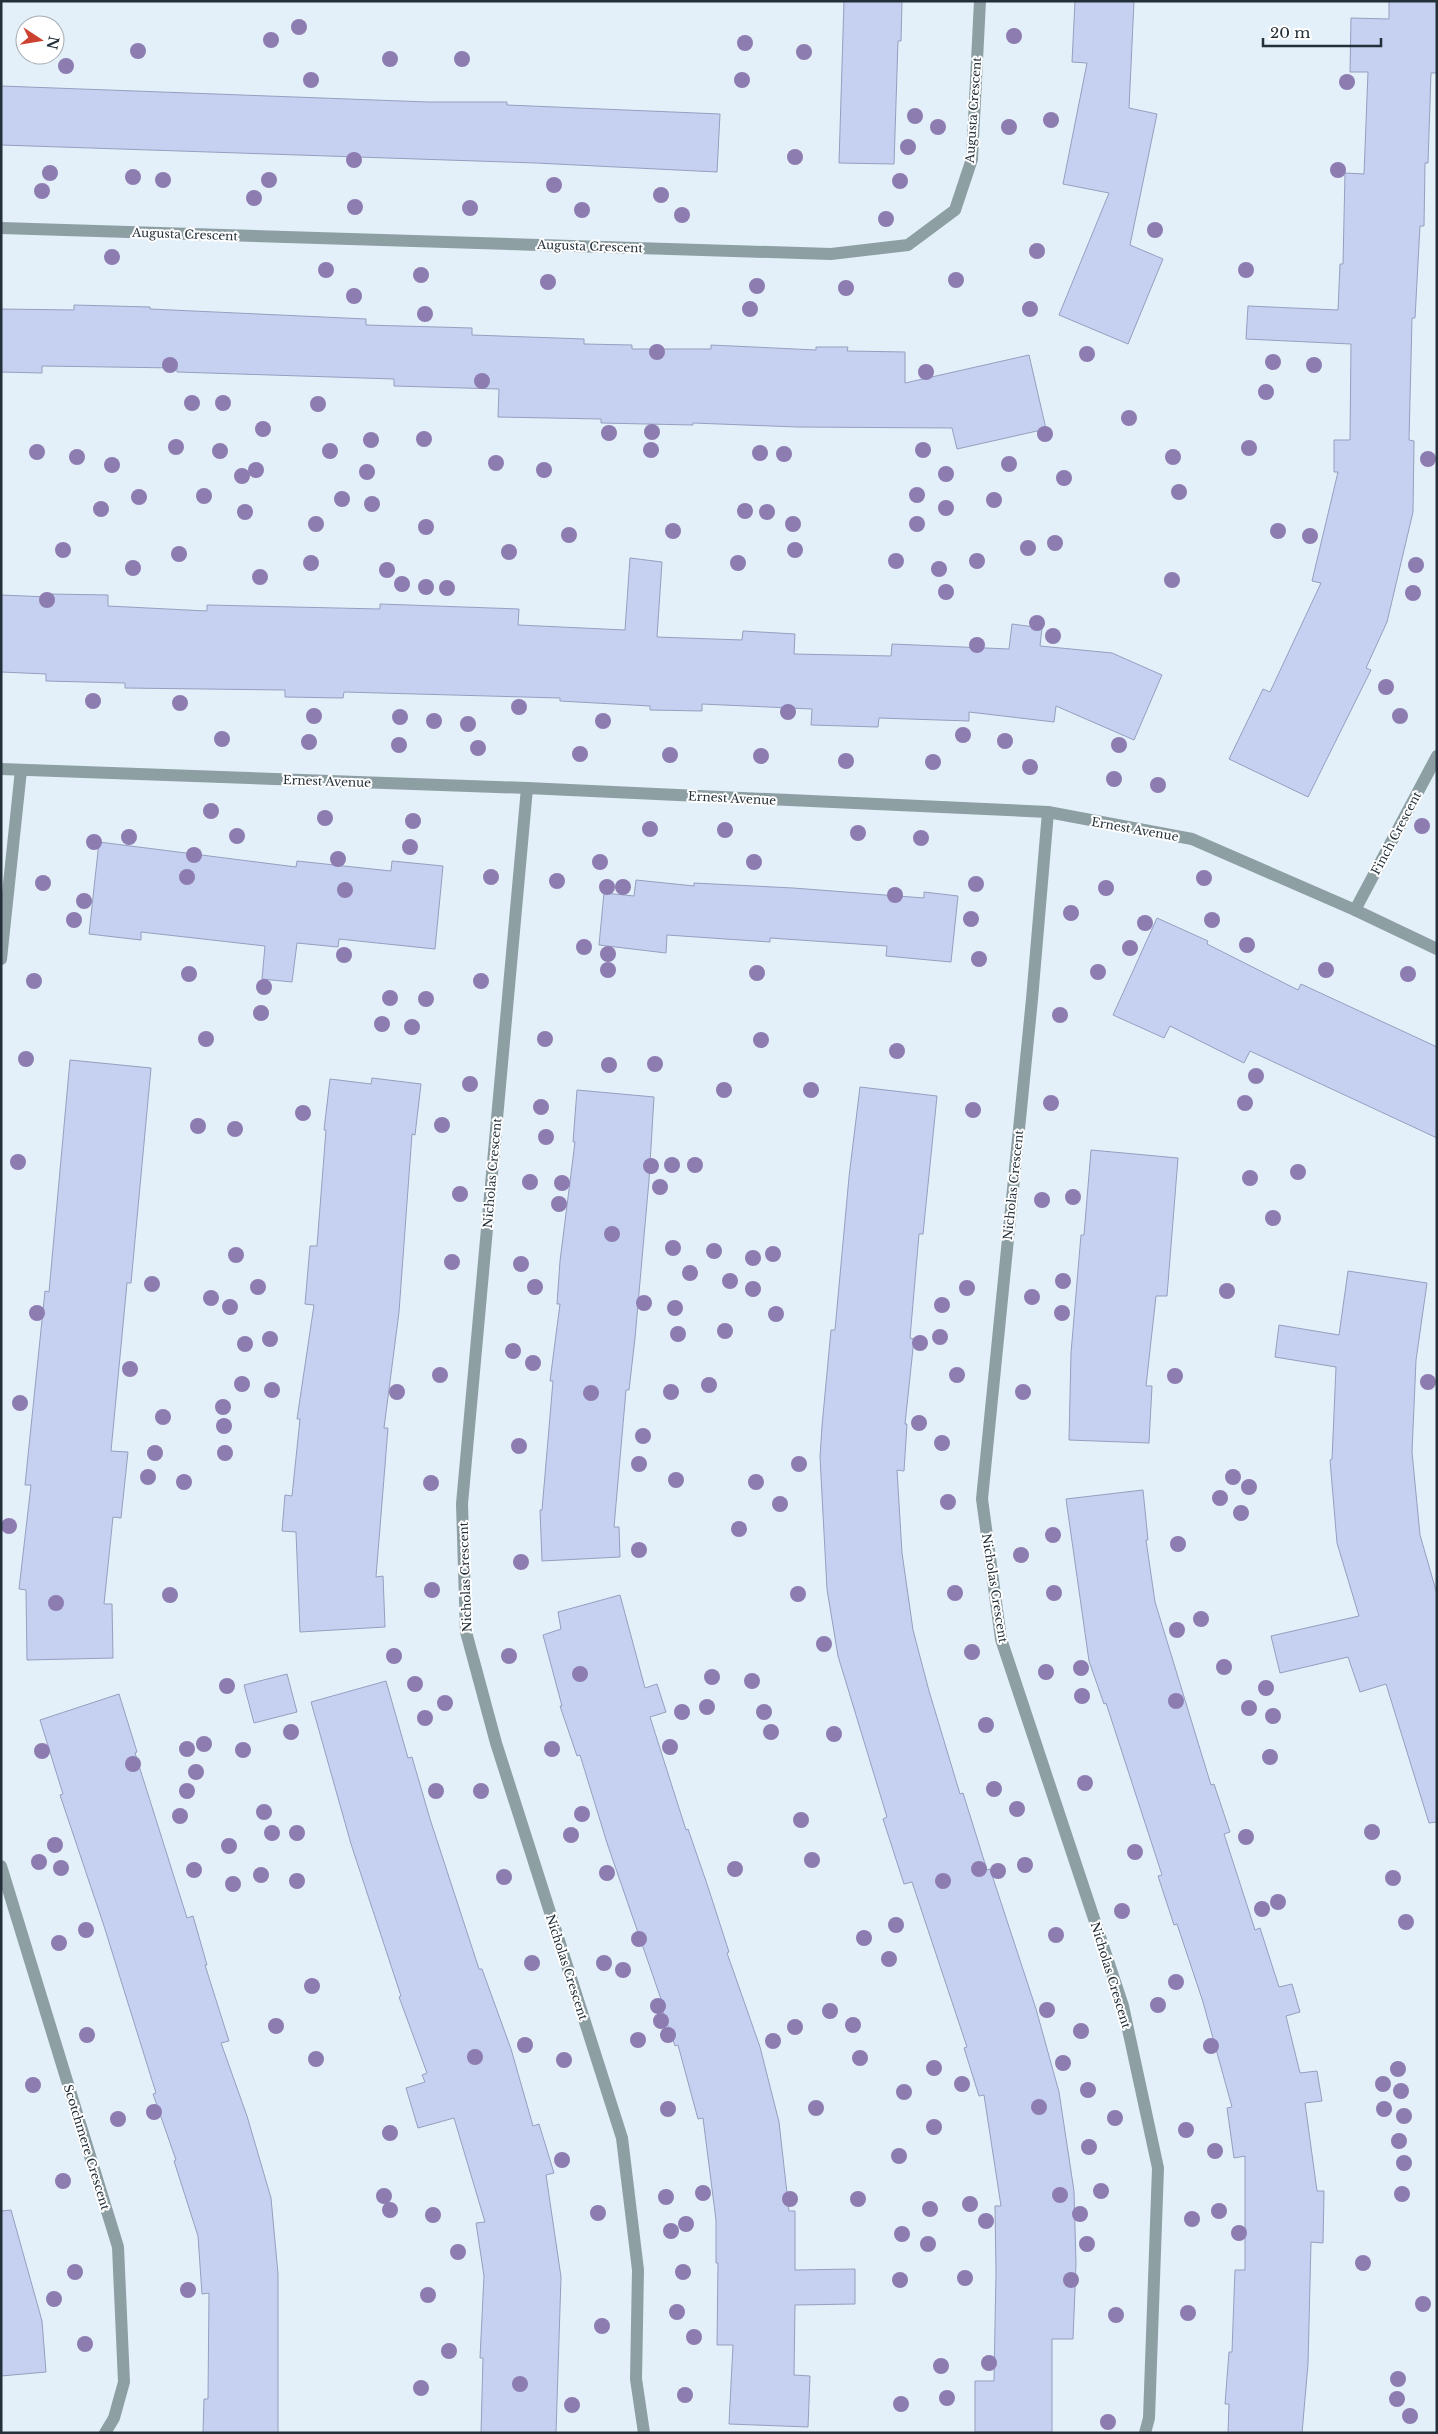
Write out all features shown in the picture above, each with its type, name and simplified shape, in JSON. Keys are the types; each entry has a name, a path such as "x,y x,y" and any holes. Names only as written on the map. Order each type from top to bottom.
{"street":[{"name":"Augusta Crescent","path":"1,228 832,254 908,245 955,210 972,159 980,1"},
{"name":"Finch Crescent","path":"1355,910 1437,756"},
{"name":"Ernest Avenue","path":"1,769 527,788 1048,812 1192,839 1355,910 1437,949"},
{"path":"1,959 21,770"},
{"name":"Nicholas Crescent","path":"527,788 462,1504 466,1632 496,1743 622,2138 638,2270 636,2379 644,2433"},
{"name":"Nicholas Crescent","path":"1048,812 1032,999 982,1499 1001,1639 1123,2006 1158,2168 1149,2418 1145,2433"},
{"name":"Scotchmere Crescent","path":"1,1866 118,2247 124,2382 114,2418 105,2433"}],"building":[{"path":"844,1 902,1 901,41 898,41 894,164 839,163"},
{"path":"1075,1 1134,1 1129,108 1157,114 1130,245 1163,259 1128,344 1059,315 1109,193 1063,184 1087,63 1072,62"},
{"path":"1389,1 1437,1 1437,73 1431,73 1428,163 1425,163 1424,226 1420,226 1415,318 1412,318 1409,440 1414,441 1413,512 1387,622 1366,668 1371,670 1308,797 1229,759 1263,689 1270,692 1321,583 1312,581 1338,472 1334,472 1334,440 1350,440 1351,344 1246,339 1248,306 1338,310 1340,264 1343,264 1345,173 1364,174 1368,72 1350,72 1351,18 1389,19"},
{"path":"1,86 428,102 507,102 507,105 720,114 717,172 536,163 1,145"},
{"path":"74,305 150,307 150,309 366,319 366,325 472,328 472,335 584,339 584,344 632,345 632,349 711,349 711,345 816,350 816,347 848,347 847,351 905,352 905,383 1029,355 1046,429 957,449 952,428 601,423 601,419 498,417 499,389 394,386 394,379 177,372 177,368 42,366 42,373 1,372 1,309 74,310"},
{"path":"630,558 662,562 657,637 742,640 743,631 795,634 794,654 891,656 892,644 1009,649 1012,624 1042,628 1040,646 1112,653 1162,675 1134,740 1056,706 1054,722 969,712 969,721 879,718 878,727 811,725 812,709 702,704 702,711 650,710 650,706 560,701 560,698 344,692 343,698 285,697 285,690 125,688 125,683 46,681 46,674 1,672 1,595 49,597 49,594 108,595 108,606 207,611 207,605 380,609 380,604 519,609 518,625 625,630"},
{"path":"99,842 296,867 297,861 391,871 392,861 443,866 435,949 339,939 338,947 297,943 292,982 262,979 265,946 141,932 141,940 89,934"},
{"path":"636,880 694,886 694,883 793,888 924,898 924,892 958,896 951,962 886,956 887,946 770,938 770,942 667,935 666,953 599,945 604,893 634,896"},
{"path":"1157,918 1208,941 1207,944 1298,990 1301,984 1437,1047 1437,1138 1250,1051 1244,1063 1170,1026 1164,1038 1113,1015"},
{"path":"70,1060 151,1068 131,1283 127,1283 111,1451 128,1452 121,1518 113,1517 104,1604 112,1604 113,1658 27,1660 26,1590 19,1589 31,1485 25,1485 45,1291 49,1292"},
{"path":"372,1078 421,1084 415,1135 412,1134 399,1312 384,1428 388,1428 376,1577 383,1576 385,1627 300,1632 296,1532 282,1531 285,1495 292,1496 300,1419 297,1419 314,1305 305,1304 310,1246 317,1246 326,1130 324,1130 330,1079 371,1084"},
{"path":"860,1087 937,1096 923,1234 919,1234 910,1338 914,1339 905,1424 907,1424 904,1471 897,1470 902,1553 913,1630 929,1691 960,1794 963,1793 987,1870 990,1869 1036,2009 1059,2092 1074,2191 1076,2264 1073,2339 1052,2339 1052,2432 975,2432 975,2381 994,2381 995,2206 1001,2206 984,2095 979,2096 964,2048 967,2047 912,1882 904,1884 883,1819 887,1817 838,1656 827,1589 820,1457 822,1426 831,1330 835,1330 849,1177"},
{"path":"577,1090 654,1097 649,1180 635,1338 629,1390 626,1390 614,1527 619,1527 620,1557 542,1561 540,1510 542,1510 553,1381 550,1381 560,1304 557,1304 560,1261 575,1142 573,1142"},
{"path":"1091,1150 1178,1158 1167,1296 1156,1296 1146,1386 1152,1386 1149,1443 1069,1440 1071,1353 1081,1235 1084,1235"},
{"path":"1348,1271 1427,1283 1416,1360 1412,1452 1420,1535 1437,1594 1437,1822 1429,1823 1386,1684 1360,1692 1348,1657 1280,1673 1271,1636 1359,1616 1337,1543 1330,1460 1332,1459 1336,1367 1275,1357 1279,1325 1339,1335"},
{"path":"1143,1490 1148,1540 1146,1540 1155,1602 1211,1785 1214,1784 1230,1832 1224,1834 1255,1930 1260,1928 1279,1987 1292,1984 1300,2012 1286,2016 1300,2073 1317,2071 1322,2101 1305,2103 1317,2191 1324,2191 1323,2243 1311,2242 1308,2364 1302,2433 1228,2433 1229,2404 1225,2404 1229,2352 1232,2352 1235,2270 1245,2270 1245,2156 1234,2158 1227,2108 1232,2107 1203,2002 1177,1924 1174,1925 1158,1876 1162,1875 1106,1703 1104,1704 1089,1661 1066,1499"},
{"path":"620,1595 645,1688 657,1684 666,1712 650,1717 686,1830 688,1829 708,1887 729,1952 727,1953 760,2047 779,2122 789,2211 795,2211 795,2270 855,2269 855,2304 795,2305 794,2375 810,2376 808,2427 729,2424 733,2345 717,2345 718,2263 716,2263 716,2220 703,2118 698,2119 678,2045 675,2046 659,2000 661,1999 607,1843 580,1755 577,1756 560,1706 562,1706 543,1635 561,1629 558,1612"},
{"path":"287,1674 297,1712 254,1723 244,1685"},
{"path":"386,1681 408,1758 412,1757 430,1819 479,1969 482,1969 511,2049 533,2126 539,2124 554,2173 546,2175 561,2277 556,2433 481,2433 483,2358 480,2358 484,2276 476,2223 485,2222 454,2118 418,2128 406,2088 425,2082 422,2075 427,2073 399,1997 401,1996 351,1844 311,1702"},
{"path":"119,1694 137,1752 135,1753 187,1918 193,1916 207,1965 205,1965 229,2041 221,2043 247,2116 271,2198 278,2274 278,2433 203,2433 204,2399 208,2399 209,2293 202,2294 198,2236 174,2161 176,2160 153,2094 156,2093 104,1926 60,1795 63,1794 40,1720"},
{"path":"11,2210 42,2321 46,2372 1,2376 1,2211"}]}
